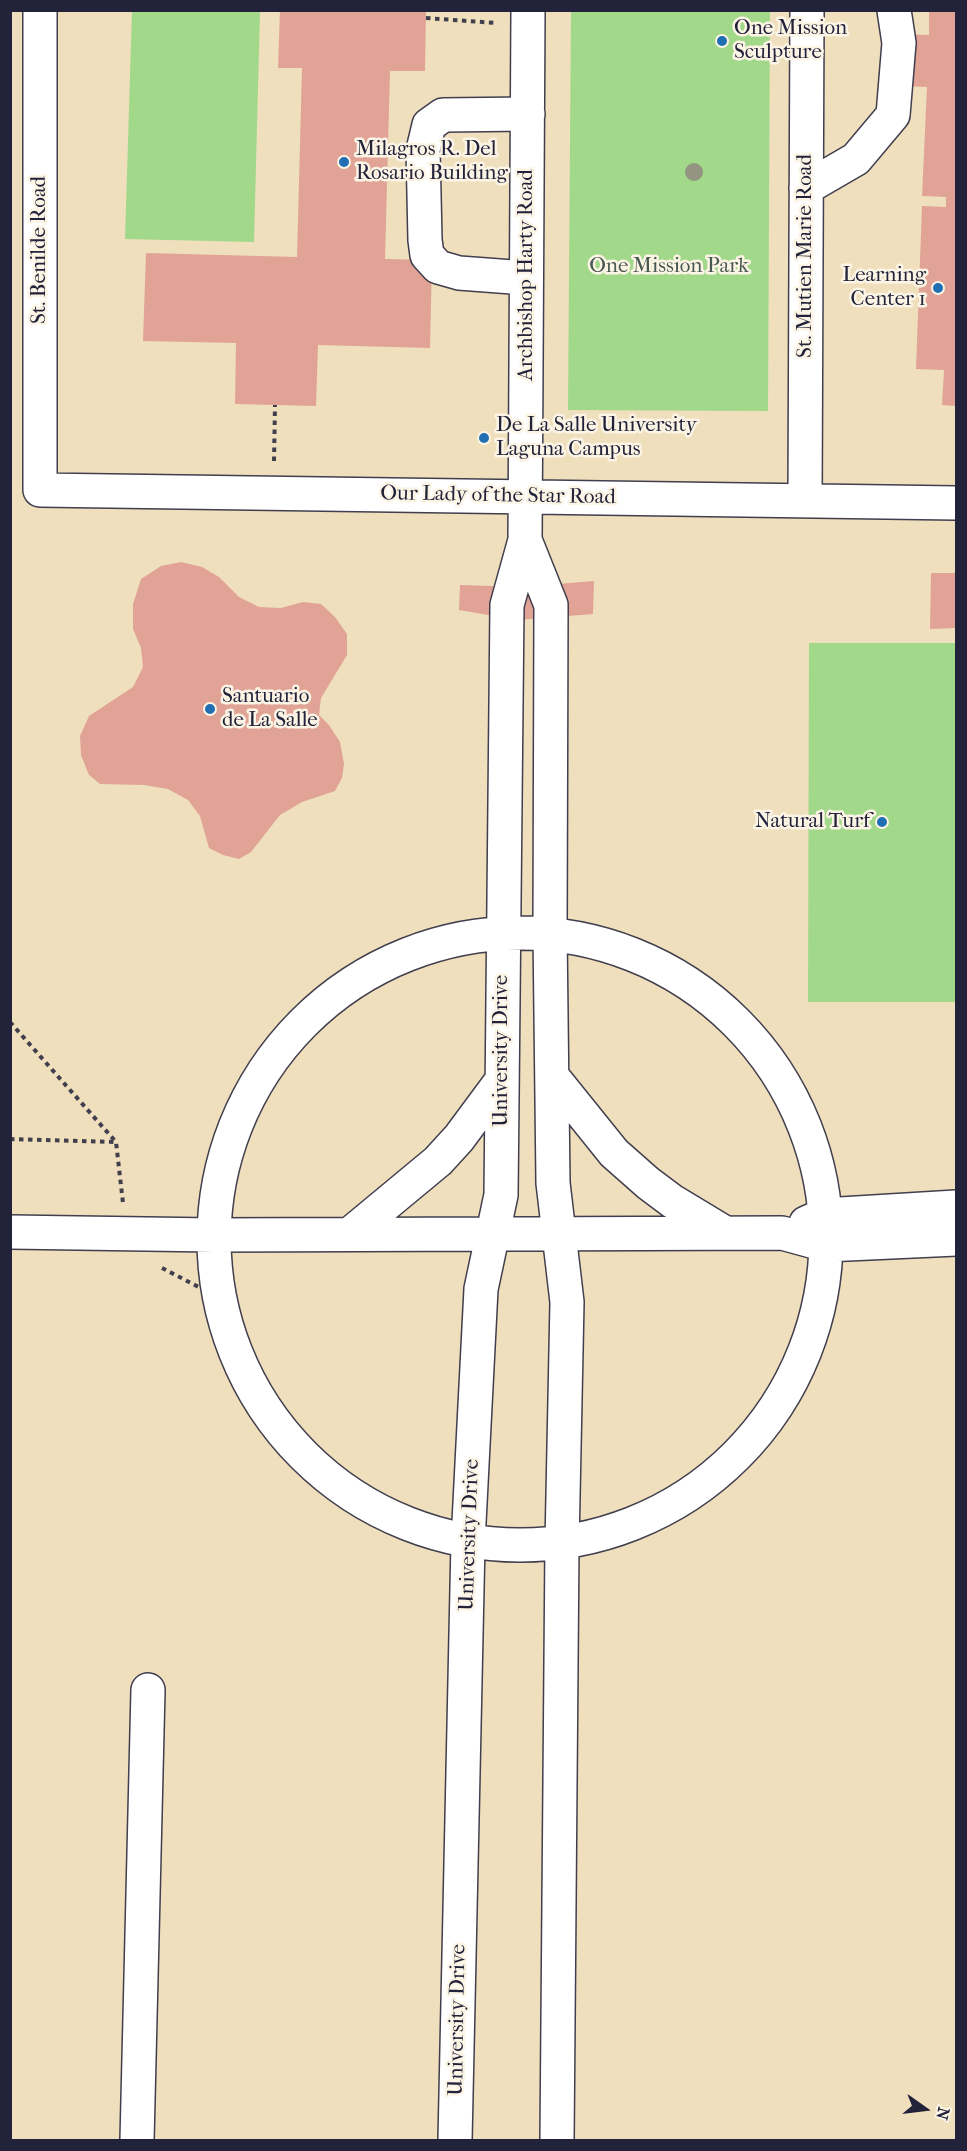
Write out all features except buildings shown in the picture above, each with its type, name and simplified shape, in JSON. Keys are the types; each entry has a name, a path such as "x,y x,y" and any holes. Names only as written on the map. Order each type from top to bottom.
{"street":[{"name":"St. Benilde Road","path":"40,10 40,490"},
{"name":"St. Mutien Marie Road","path":"805,501 807,10"},
{"path":"806,188 856,159 893,115 899,43 894,10"},
{"name":"Archbishop Harty Road","path":"525,540 527,18"},
{"path":"526,278 459,273 438,267 427,255 423,150 429,125 443,115 528,114"},
{"name":"Our Lady of the Star Road","path":"40,490 957,503"},
{"path":"525,540 551,605 550,932 553,1183 567,1302 562,1544 557,2140"},
{"name":"University Drive","path":"455,2140 468,1542 481,1289 501,1196 504,715 507,605 525,540"},
{"path":"504,715 551,714"},
{"path":"503,931 550,932 621,948 687,980 742,1026 786,1084 814,1151 825,1230 818,1311 797,1369 766,1422 725,1467 676,1503 621,1529 562,1544 515,1546 468,1542 398,1521 334,1484 281,1432 242,1369 220,1298 214,1235 226,1154 255,1084 301,1024 360,976 429,945 503,931"},
{"path":"552,1077 614,1152 648,1184 727,1234"},
{"path":"350,1234 438,1161 459,1138 502,1080"},
{"path":"10,1232 214,1235 783,1233 825,1230 957,1207"},
{"path":"825,1230 957,1239"},
{"path":"137,2140 148,1690"}],"path":[{"path":"426,18 527,18"},
{"path":"273,493 276,405"},
{"path":"10,1022 116,1142 127,1233"},
{"path":"10,1138 116,1142"}],"green space":[{"path":"132,11 260,11 254,242 125,239"},
{"name":"One Mission Park","path":"571,11 770,11 768,411 568,410"},
{"name":"Natural Turf","path":"809,643 956,643 956,1002 808,1002"}],"place":[{"name":"One Mission Sculpture","path":"722,41"},
{"name":"Milagros R. Del Rosario Building","path":"344,162"},
{"name":"Learning Center 1","path":"938,288"},
{"name":"De La Salle University Laguna Campus","path":"484,438"},
{"name":"Santuario de La Salle","path":"210,709"},
{"name":"Natural Turf","path":"882,822"}]}
